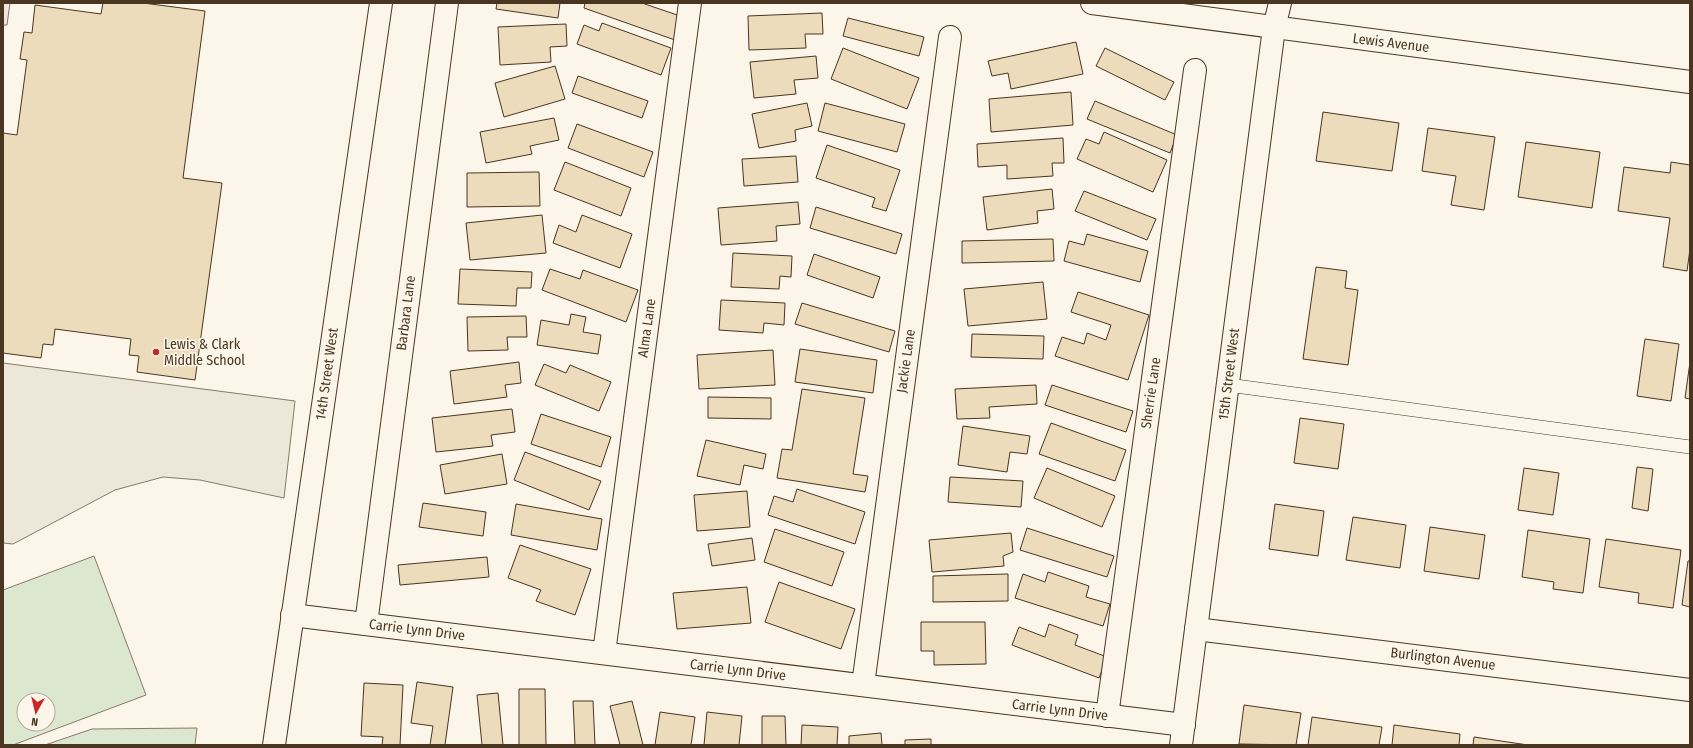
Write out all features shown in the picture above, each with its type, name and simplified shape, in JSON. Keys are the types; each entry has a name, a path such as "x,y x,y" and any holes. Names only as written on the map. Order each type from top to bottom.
{"street":[{"name":"14th Street West","path":"274,745 381,3"},
{"name":"Barbara Lane","path":"366,624 447,3"},
{"name":"Alma Lane","path":"604,653 690,3"},
{"name":"Lewis Avenue","path":"1092,3 1690,82"},
{"name":"15th Street West","path":"1182,735 1274,28 1280,3"},
{"name":"Jackie Lane","path":"863,685 950,37"},
{"name":"Sherrie Lane","path":"1108,716 1195,70"},
{"name":"Carrie Lynn Drive","path":"292,615 1108,716 1182,735"},
{"name":"Burlington Avenue","path":"1196,629 1690,690"}],"lane":[{"path":"1228,385 1690,447"}],"green space":[{"path":"94,556 146,695 56,729 56,692 16,692 16,732 48,732 13,745 3,745 3,590"},
{"path":"197,728 195,745 45,745 92,729"}],"shaded area":[{"path":"3,3 10,3 7,25 3,25"},
{"path":"3,363 295,401 284,498 200,480 163,477 115,490 13,544 3,543"}],"building":[{"path":"103,3 143,3 205,11 183,178 222,183 195,380 137,372 139,356 129,355 131,339 55,329 53,345 43,344 41,358 3,353 3,133 17,135 27,60 20,59 24,32 32,33 35,5 101,14"},
{"path":"497,3 560,3 558,18 496,9"},
{"path":"585,3 642,3 683,17 675,40 584,8"},
{"path":"822,13 823,34 805,34 806,48 749,50 748,16"},
{"path":"848,18 924,37 919,56 843,36"},
{"path":"602,23 671,48 661,75 577,44 584,25 599,31"},
{"path":"566,24 567,46 550,47 551,62 500,65 498,27"},
{"path":"1076,42 1083,74 1011,89 1008,73 992,76 988,61"},
{"path":"843,48 919,78 907,109 831,79"},
{"path":"1105,48 1174,82 1165,100 1096,66"},
{"path":"816,56 818,78 794,80 796,94 754,98 750,62"},
{"path":"555,66 565,99 504,117 495,83"},
{"path":"578,76 648,101 642,118 572,93"},
{"path":"1071,92 1073,125 991,132 989,99"},
{"path":"1095,101 1177,135 1170,153 1087,119"},
{"path":"807,103 812,126 795,130 796,141 759,148 752,114"},
{"path":"825,103 905,124 897,152 818,131"},
{"path":"1323,112 1399,123 1392,171 1316,161"},
{"path":"554,118 559,140 530,146 532,154 486,163 480,132"},
{"path":"577,124 653,152 644,177 568,148"},
{"path":"1428,128 1495,137 1484,210 1451,205 1456,176 1422,171"},
{"path":"1104,132 1167,160 1153,192 1077,159 1086,139 1099,144"},
{"path":"1063,138 1064,163 1052,163 1053,176 1007,179 1007,165 978,167 977,144"},
{"path":"1526,142 1600,152 1592,208 1518,197"},
{"path":"827,145 900,170 886,211 872,207 875,198 816,178"},
{"path":"796,156 798,182 744,186 742,159"},
{"path":"565,162 631,188 621,216 554,190"},
{"path":"1671,162 1690,165 1690,249 1687,271 1663,267 1670,218 1618,211 1624,167 1670,173"},
{"path":"539,172 540,206 467,207 467,173"},
{"path":"1052,189 1054,209 1037,211 1038,223 987,230 983,197"},
{"path":"1084,191 1156,219 1147,240 1075,211"},
{"path":"798,202 800,224 776,226 777,241 721,245 718,208"},
{"path":"816,207 902,234 896,254 810,228"},
{"path":"542,215 546,253 470,260 466,223"},
{"path":"582,215 632,234 620,268 553,243 559,225 576,232"},
{"path":"1087,234 1148,251 1140,282 1064,261 1069,241 1084,245"},
{"path":"1053,239 1054,261 962,263 962,241"},
{"path":"733,253 792,256 791,277 780,276 779,289 731,287"},
{"path":"814,254 880,277 873,298 807,275"},
{"path":"1316,267 1347,271 1345,288 1358,290 1348,365 1303,359"},
{"path":"460,269 532,272 531,288 517,288 516,306 458,304"},
{"path":"550,269 580,279 583,270 638,290 626,322 542,290"},
{"path":"1043,282 1047,319 968,326 964,289"},
{"path":"1078,292 1149,315 1128,380 1055,356 1062,337 1084,344 1087,333 1106,340 1111,325 1071,312"},
{"path":"721,300 785,303 784,325 764,323 763,333 719,330"},
{"path":"802,303 895,331 889,352 795,324"},
{"path":"571,314 586,317 583,332 601,335 598,354 537,345 541,320 569,325"},
{"path":"526,316 527,337 507,337 508,350 468,351 467,317"},
{"path":"972,334 1044,336 1043,359 971,357"},
{"path":"1645,339 1679,344 1671,401 1637,396"},
{"path":"800,349 877,360 873,393 795,382"},
{"path":"773,350 775,385 699,389 697,355"},
{"path":"519,362 521,383 505,385 507,397 454,404 450,371"},
{"path":"1690,362 1690,399 1685,398"},
{"path":"544,364 566,373 570,365 611,382 599,411 535,385"},
{"path":"1036,385 1037,404 989,407 990,418 957,419 955,389"},
{"path":"1052,385 1133,411 1126,432 1045,405"},
{"path":"802,389 865,398 853,474 868,476 865,492 777,478 782,449 792,450"},
{"path":"708,397 771,398 771,419 708,418"},
{"path":"512,409 515,432 491,435 493,446 436,452 432,418"},
{"path":"541,414 611,437 601,467 531,444"},
{"path":"1300,418 1344,424 1338,469 1294,463"},
{"path":"1051,423 1126,450 1115,481 1039,454"},
{"path":"963,426 1030,436 1027,454 1010,452 1007,472 958,465"},
{"path":"706,440 766,454 763,469 744,465 740,485 697,476"},
{"path":"525,452 601,481 589,510 514,480"},
{"path":"502,454 507,484 445,494 440,465"},
{"path":"1637,467 1653,469 1648,511 1632,508"},
{"path":"1047,468 1115,496 1102,527 1034,498"},
{"path":"1524,468 1559,473 1553,515 1518,510"},
{"path":"950,477 1023,481 1021,507 948,502"},
{"path":"797,489 865,512 855,544 768,515 774,496 793,502"},
{"path":"747,491 750,527 697,531 694,495"},
{"path":"423,503 486,512 483,536 419,527"},
{"path":"516,504 602,519 597,550 511,535"},
{"path":"1275,504 1324,511 1318,556 1269,549"},
{"path":"1353,517 1406,525 1400,568 1346,560"},
{"path":"1430,527 1485,535 1479,579 1424,571"},
{"path":"1027,528 1114,556 1107,577 1020,550"},
{"path":"775,529 844,552 832,586 764,562"},
{"path":"1528,530 1590,539 1583,593 1553,589 1554,582 1522,577"},
{"path":"1011,533 1013,552 1003,556 1004,566 932,572 929,540"},
{"path":"752,538 755,560 712,566 708,544"},
{"path":"1606,539 1681,550 1673,608 1638,603 1639,593 1599,587"},
{"path":"520,545 591,569 575,615 536,601 541,590 508,578"},
{"path":"487,557 489,577 400,585 398,565"},
{"path":"1688,561 1690,561 1690,607 1682,605"},
{"path":"1048,572 1089,586 1086,597 1110,604 1103,626 1015,598 1023,574 1045,582"},
{"path":"1008,574 1008,601 933,602 933,576"},
{"path":"779,582 855,609 841,649 765,622"},
{"path":"747,587 751,623 677,629 673,593"},
{"path":"921,622 985,622 986,664 934,665 934,651 921,651"},
{"path":"1049,624 1078,635 1075,645 1107,657 1099,678 1012,645 1019,627 1045,637"},
{"path":"417,682 453,687 445,745 430,745 433,726 411,723"},
{"path":"364,683 403,685 400,745 382,745 383,737 361,736"},
{"path":"519,689 545,689 546,745 519,745"},
{"path":"498,693 503,745 482,745 477,695"},
{"path":"573,701 593,701 595,745 575,745"},
{"path":"632,701 643,745 620,745 610,706"},
{"path":"1244,705 1301,713 1296,745 1239,744"},
{"path":"660,712 695,717 691,745 655,745"},
{"path":"707,712 742,716 739,745 704,745"},
{"path":"762,716 785,716 786,745 762,745"},
{"path":"1312,717 1382,727 1379,745 1308,745"},
{"path":"802,725 838,727 837,745 801,745"},
{"path":"1394,725 1460,734 1459,745 1392,745"},
{"path":"881,733 882,745 849,745 849,736"},
{"path":"1474,737 1528,745 1473,745"},
{"path":"931,739 931,745 905,745 905,740"}],"place":[{"name":"Lewis & Clark Middle School","path":"156,352"}]}
